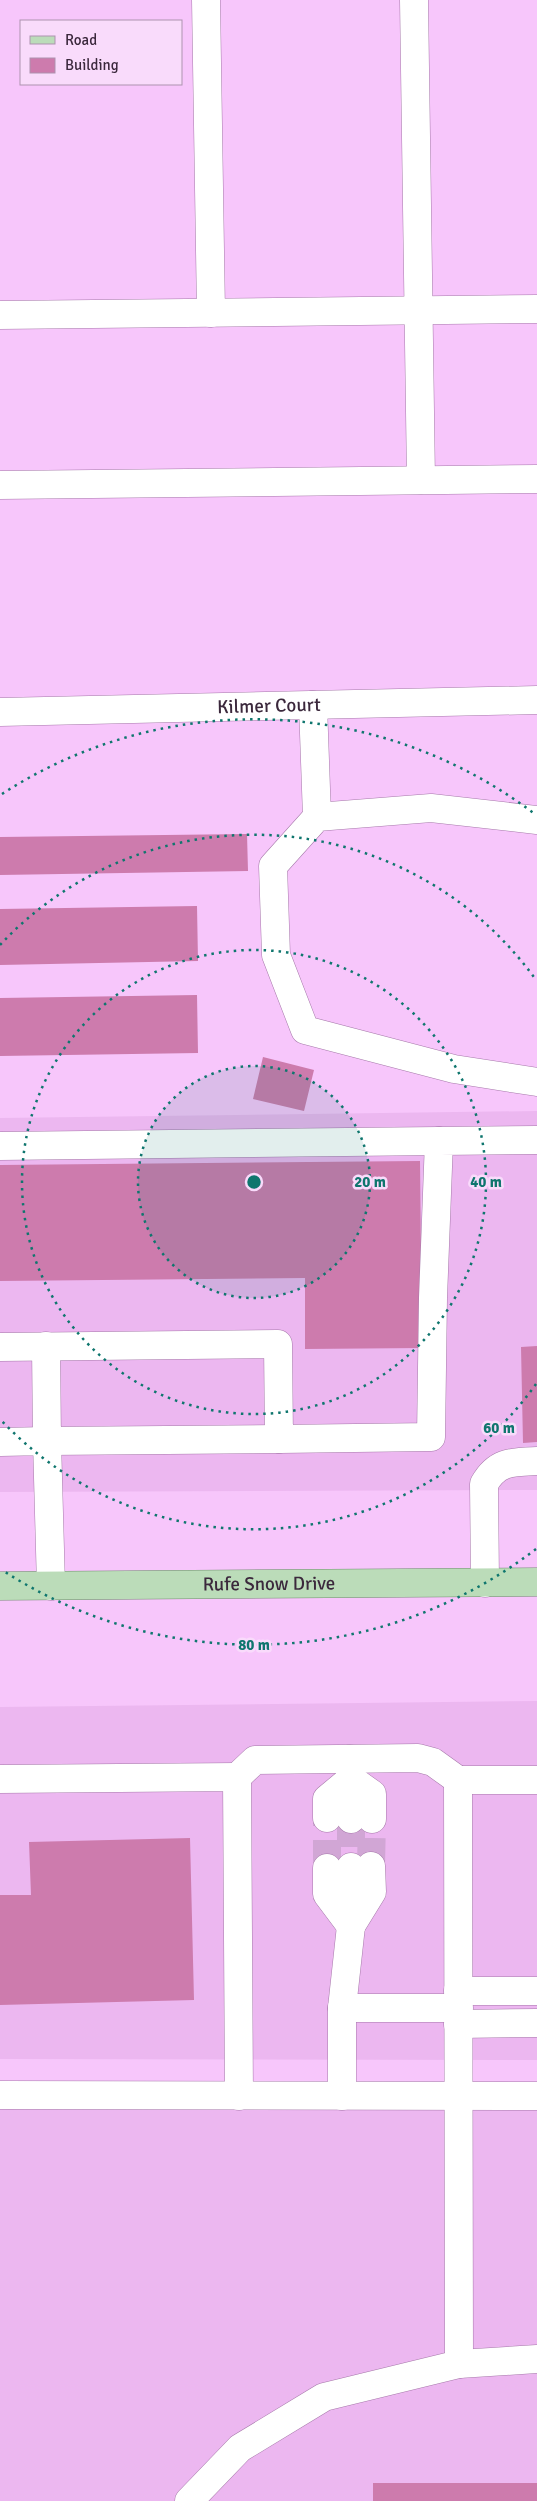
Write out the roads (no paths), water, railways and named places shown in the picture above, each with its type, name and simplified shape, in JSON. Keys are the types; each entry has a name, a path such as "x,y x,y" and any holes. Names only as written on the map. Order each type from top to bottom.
{"main road":[{"name":"Rufe Snow Drive","path":"0,1586 537,1582"}],"street":[{"path":"206,0 211,313"},
{"path":"414,0 421,480"},
{"path":"0,315 537,309"},
{"path":"0,485 537,479"},
{"name":"Kilmer Court","path":"0,712 537,700"},
{"path":"313,705 317,817"},
{"path":"537,820 431,808 317,817 273,866 276,955 305,1030 454,1068 537,1082"},
{"path":"0,1146 537,1140"},
{"path":"0,1442 431,1437 433,1298 439,1142"},
{"path":"0,1347 278,1344 279,1439"},
{"path":"46,1346 51,1586"},
{"path":"485,1583 484,1484 491,1471 510,1462 537,1461"},
{"path":"0,1779 237,1777 255,1760 350,1769 418,1758 433,1762 458,1780 537,1780"},
{"path":"350,1769 372,1794 350,1819 327,1799 350,1769"},
{"path":"237,1777 239,2096"},
{"path":"458,1780 459,2364"},
{"path":"342,2096 342,2008 351,1926 372,1892 350,1867 327,1894 351,1926"},
{"path":"458,2008 537,1991"},
{"path":"342,2008 458,2008 537,2023"},
{"path":"0,2095 537,2096"},
{"path":"189,2501 240,2448 324,2397 459,2364 537,2359"}],"tunnel":[{"path":"327,1818 327,1868"},
{"path":"351,1819 351,1867"},
{"path":"371,1866 372,1819"}]}
